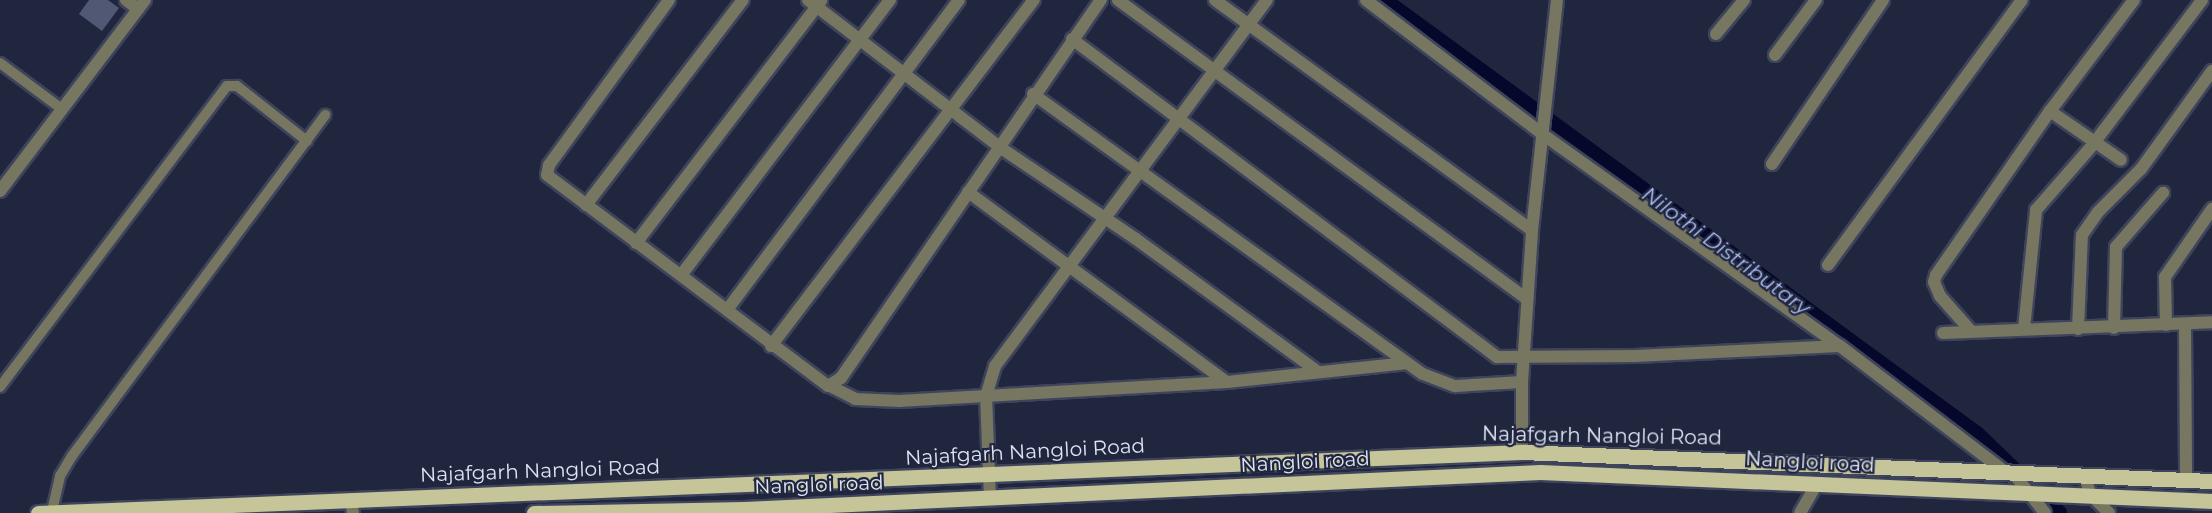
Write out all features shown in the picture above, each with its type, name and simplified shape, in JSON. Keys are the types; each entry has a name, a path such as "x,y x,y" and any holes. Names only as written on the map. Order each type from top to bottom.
{"main road":[{"name":"Najafgarh Nangloi Road","path":"45,512 352,506 1522,452 2012,473"},
{"path":"1565,472 1566,453"},
{"name":"Nangloi road","path":"534,513 744,510 1565,472 2032,495 2084,495"},
{"path":"2012,473 2212,481"},
{"path":"2084,495 2212,501"}],"street":[{"path":"0,191 141,4 126,0"},
{"path":"669,0 547,169 548,176 681,274 771,346 830,386 865,401 1227,382 1407,363"},
{"path":"585,205 743,0"},
{"path":"681,274 890,0"},
{"path":"727,310 906,74 959,0"},
{"path":"771,346 1034,0"},
{"path":"830,386 841,378 1033,94 1101,0"},
{"path":"1118,0 1213,72 1527,299"},
{"path":"1215,0 1532,230"},
{"path":"990,499 987,396 995,366 1267,0"},
{"path":"1366,0 1541,132 1840,346 2012,473 2045,513"},
{"path":"1522,452 1522,382 1532,230 1557,0"},
{"path":"1716,34 1744,0"},
{"path":"1775,55 1816,0"},
{"path":"1772,164 1883,0"},
{"path":"1828,265 2022,0"},
{"path":"1970,330 1940,296 1934,282 1936,275 2050,111 2134,0"},
{"path":"2024,328 2036,210 2094,142 2202,0"},
{"path":"636,243 816,2 998,146 1104,217 1317,371"},
{"path":"1072,39 1500,358 1635,356 1840,346"},
{"path":"2078,329 2082,235 2098,212 2141,169 2212,71"},
{"path":"1033,94 1141,168 1407,363 1437,382 1455,386 1522,382"},
{"path":"2050,111 2121,160"},
{"path":"968,192 1227,382"},
{"path":"2114,327 2116,247 2163,194"},
{"path":"2166,325 2163,290 2166,277 2212,209"},
{"path":"1943,333 1970,330 2078,329 2212,322"},
{"path":"2185,324 2186,479"},
{"path":"2085,476 2084,495 2109,513"},
{"path":"1800,513 1818,483"}],"lane":[{"path":"0,63 62,109"},
{"path":"0,387 227,86 237,86 307,141"},
{"path":"45,512 60,476 72,456 325,114"}],"building":[{"path":"89,0 108,0 119,8 102,31 79,14"}],"waterway":[{"name":"Nilothi Distributary","path":"1384,0 1977,434 2059,513"}]}
